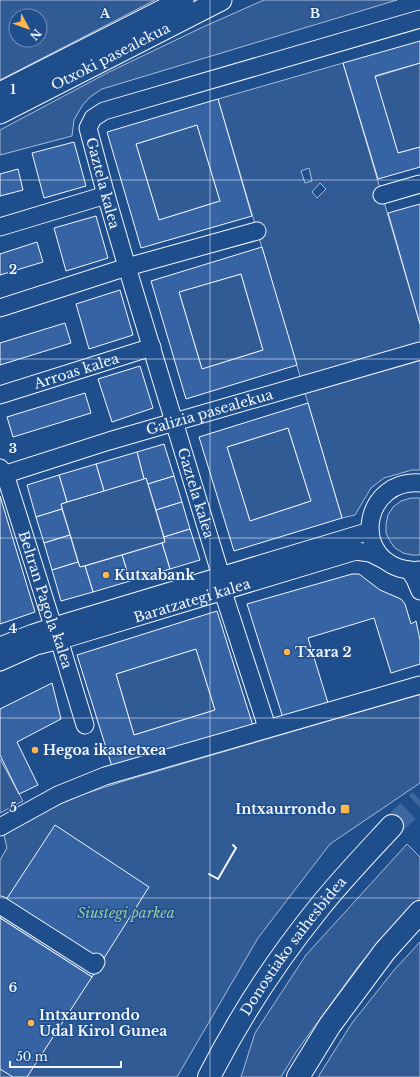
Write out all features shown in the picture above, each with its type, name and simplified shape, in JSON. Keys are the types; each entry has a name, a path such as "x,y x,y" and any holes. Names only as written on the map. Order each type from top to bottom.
{"highway":[{"name":"Donostiako saihesbidea","path":"209,1077 241,1018 270,974 318,909 392,826"},
{"path":"298,1077 330,1025 385,951 420,912"}],"main road":[{"name":"Otxoki pasealekua","path":"0,94 183,0"},
{"name":"Otxoki pasealekua","path":"0,113 221,0"}],"street":[{"name":"Gaztela kalea","path":"265,721 222,584 127,267 88,128 93,118 104,111 420,19"},
{"path":"382,195 420,184"},
{"path":"0,227 106,195"},
{"path":"0,308 127,267 257,231"},
{"name":"Arroas kalea","path":"0,395 152,347"},
{"name":"Galizia pasealekua","path":"2,473 420,351"},
{"name":"Beltran Pagola kalea","path":"2,473 85,725"},
{"path":"386,560 381,556 374,545 370,531 373,511 382,496 398,485 412,482 420,483"},
{"name":"Baratzategi kalea","path":"222,584 370,531"},
{"name":"Baratzategi kalea","path":"0,646 56,634 222,584 356,551 370,553 386,560 396,567 414,570"},
{"path":"414,570 415,579 420,591"},
{"name":"Baratzategi kalea","path":"0,662 36,646 56,634"},
{"path":"0,827 58,794 105,776 420,685"},
{"path":"0,905 94,965 96,962"}],"shaded area":[{"path":"0,0 155,0 0,80"},
{"path":"264,0 397,0 102,89 90,97 82,106 74,120 72,136 0,155 0,130 109,72 203,27"},
{"path":"343,63 420,324 420,470 412,470 384,478 371,488 355,515 342,518 218,99","holes":["309,168 312,181 305,183 301,171","320,183 326,189 317,198 312,192"]},
{"path":"420,63 420,147 398,153 375,77"},
{"path":"197,125 220,201 159,220 136,144"},
{"path":"241,274 263,350 202,369 179,292"},
{"path":"288,428 311,501 250,521 227,447"},
{"path":"146,478 165,542 80,567 61,504"},
{"path":"411,498 420,498 420,555 403,553 395,548 386,533 388,515 393,507 401,501"},
{"path":"196,649 215,710 134,735 116,674"},
{"name":"Siustegi parkea","path":"420,694 420,783 330,844 258,938 177,1077 0,1077 0,860 7,848 4,835 51,808 84,794"},
{"path":"0,759 23,801 0,813"},
{"path":"407,844 420,857 420,898 360,964 296,1052 281,1077 241,1077 255,1033 306,955"},
{"path":"420,942 420,1077 318,1077 352,1023 395,969"}],"building":[{"path":"420,41 420,63 375,76 398,153 420,147 420,167 378,179 343,63"},
{"path":"218,99 252,216 141,248 107,132","holes":["197,125 220,201 159,220 136,144"]},
{"path":"74,142 86,186 44,198 32,153"},
{"path":"18,169 23,190 0,196 0,174"},
{"path":"420,204 420,324 388,213"},
{"path":"96,216 108,258 66,271 54,228"},
{"path":"37,242 43,262 0,275 0,254"},
{"path":"262,247 297,365 186,399 151,281","holes":["241,274 263,350 202,369 179,292"]},
{"path":"120,290 133,335 89,349 76,304"},
{"path":"65,323 71,343 0,365 0,343"},
{"path":"140,366 153,408 112,422 98,379"},
{"path":"85,393 91,413 13,437 7,417"},
{"path":"308,403 342,518 234,551 199,437","holes":["288,428 311,501 250,521 227,447"]},
{"path":"164,444 174,476 148,484 146,478 144,479 137,452"},
{"path":"137,452 144,479 104,491 96,464"},
{"path":"96,464 104,491 67,502 59,475"},
{"path":"59,475 67,502 61,504 62,509 36,517 27,485"},
{"path":"174,476 182,502 156,510 148,484"},
{"path":"0,496 35,612 0,624"},
{"path":"182,502 190,529 164,537 156,510"},
{"path":"62,509 70,535 44,543 36,517"},
{"path":"190,529 200,560 170,569 162,543 165,542 164,537"},
{"path":"70,535 78,562 52,570 44,543"},
{"path":"162,543 170,569 130,581 122,555"},
{"path":"122,555 130,581 93,592 85,566"},
{"path":"78,562 80,567 85,566 93,592 61,601 52,570"},
{"name":"Txara 2","path":"352,574 359,574 380,590 401,599 405,604 411,624 416,621 420,640 420,664 391,673 374,618 308,638 328,703 283,718 247,604"},
{"path":"217,611 253,726 113,770 77,655","holes":["196,649 215,710 134,735 116,674"]},
{"path":"52,683 61,719 17,742 38,785 19,794 0,755 0,709"},
{"path":"55,825 149,887 92,977 0,918 0,909"},
{"name":"Intxaurrondo Udal Kirol Gunea","path":"0,918 92,977 27,1077 13,1077 0,1069"}],"tunnel":[{"path":"392,826 420,800"}],"wall":[{"path":"209,874 218,879 236,848 233,845"}],"place":[{"name":"Kutxabank","path":"106,575"},
{"name":"Txara 2","path":"287,652"},
{"name":"Hegoa ikastetxea","path":"35,750"},
{"name":"Intxaurrondo","path":"345,809"},
{"name":"Intxaurrondo Udal Kirol Gunea","path":"31,1023"}]}
